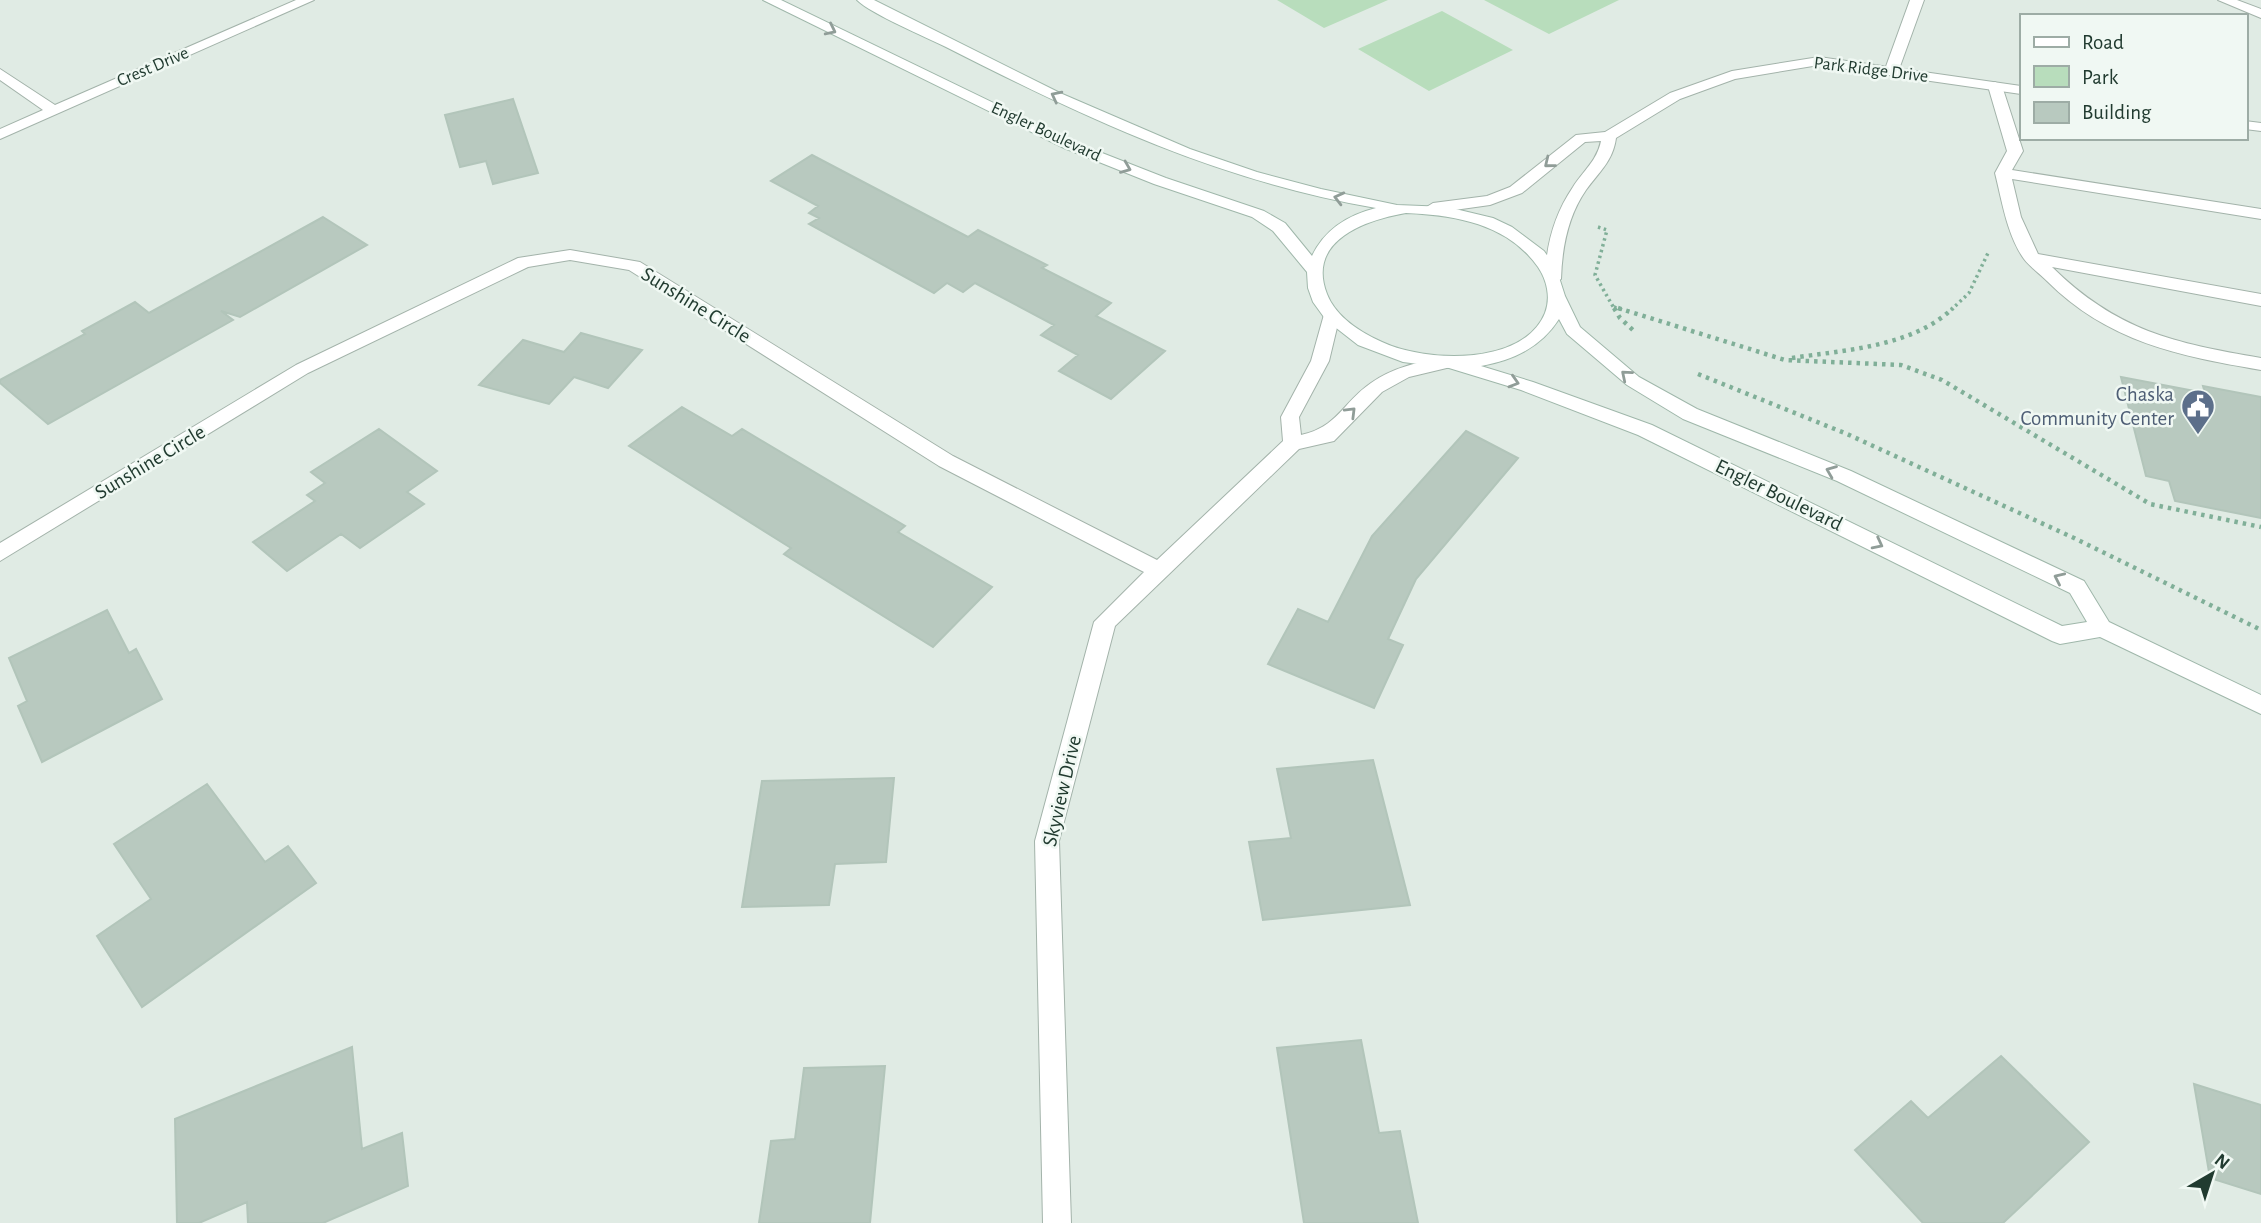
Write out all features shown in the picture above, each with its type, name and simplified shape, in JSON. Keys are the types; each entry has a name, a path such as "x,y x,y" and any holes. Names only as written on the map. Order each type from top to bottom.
{"street":[{"name":"Crest Drive","path":"0,134 307,0"},
{"name":"Engler Boulevard","path":"770,0 1069,145 1160,181 1258,214 1279,227 1314,269"},
{"name":"Engler Boulevard","path":"864,0 1104,120 1209,163 1354,202 1406,208"},
{"path":"1891,72 1917,0"},
{"path":"2225,0 2261,14"},
{"name":"Park Ridge Drive","path":"1433,208 1490,200 1517,190 1581,138 1609,136 1675,96 1732,75 1819,61 2020,90"},
{"path":"0,73 53,110"},
{"path":"1995,86 2015,151 2003,173 2013,217 2032,258 2091,310 2132,331 2175,348 2261,364"},
{"path":"1331,315 1320,361 1290,417 1293,443 1327,436 1376,388 1404,372 1449,362 1503,355 1525,344 1542,331 1553,314 1553,251 1564,216 1581,186 1607,156 1609,136"},
{"path":"2003,173 2261,214"},
{"path":"1449,362 1392,352 1366,341 1331,315 1315,284 1314,269 1318,254 1326,241 1358,219 1406,208 1433,208 1485,220 1508,231 1544,261 1555,288"},
{"name":"Sunshine Circle","path":"0,553 302,369 524,262 570,255 634,266 946,461 1157,570"},
{"path":"2032,258 2261,300"},
{"name":"Engler Boulevard","path":"1449,362 1527,386 1645,430 2060,635 2102,628 2077,587 1844,476 1690,414 1633,381 1573,330 1555,288"},
{"name":"Skyview Drive","path":"1057,1223 1046,841 1105,622 1293,443"},
{"path":"2102,628 2261,705"}],"path":[{"path":"1564,216 1607,230 1595,275 1620,318 1638,335"},
{"path":"1785,360 1882,341 1933,323 1966,296 1995,239 2013,217"},
{"path":"1614,307 1785,360 1901,365 1942,380 2150,504 2261,527"},
{"path":"1689,370 1847,434 2074,538 2261,631"}],"green space":[{"path":"1277,0 1388,0 1324,28"},
{"path":"1484,0 1619,0 1549,34"},
{"path":"1442,11 1513,50 1429,91 1358,49"}],"building":[{"path":"513,99 538,173 493,184 486,161 460,167 445,115"},
{"path":"812,155 968,237 978,230 1047,265 1042,268 1111,303 1096,316 1165,351 1111,399 1059,371 1078,355 1041,335 1054,325 975,283 963,292 947,283 934,293 809,224 819,218 809,213 818,206 771,181"},
{"path":"323,217 367,245 240,317 221,311 233,320 48,424 0,383 0,380 85,334 82,331 135,302 149,313"},
{"path":"581,333 642,350 608,388 574,377 549,404 479,385 523,340 564,352"},
{"name":"Chaska Community Center","path":"2121,377 2205,393 2203,386 2261,397 2261,518 2175,501 2169,481 2146,476"},
{"path":"682,407 732,436 742,429 905,526 898,532 992,587 933,647 784,554 791,548 629,446"},
{"path":"379,429 437,471 407,492 424,504 360,548 341,534 287,571 253,542 315,501 307,495 325,483 311,472"},
{"path":"1466,431 1518,458 1416,579 1388,639 1403,645 1374,708 1268,664 1298,609 1328,622 1372,536"},
{"path":"107,610 129,653 136,649 162,699 42,762 18,706 27,701 9,658"},
{"path":"1373,760 1410,905 1263,920 1249,842 1291,838 1277,769"},
{"path":"894,778 886,862 835,864 829,905 742,907 762,781"},
{"path":"207,784 265,862 288,846 316,883 142,1007 97,936 151,899 114,844"},
{"path":"1361,1040 1379,1133 1400,1131 1418,1223 1304,1223 1277,1048"},
{"path":"352,1047 362,1149 402,1133 408,1186 323,1223 248,1223 247,1202 199,1223 177,1223 175,1119"},
{"path":"2001,1056 2089,1142 2003,1223 1923,1223 1855,1150 1911,1101 1928,1118"},
{"path":"885,1066 870,1223 759,1223 771,1141 795,1139 804,1068"},
{"path":"2194,1084 2261,1105 2261,1194 2210,1178"}],"place":[{"name":"Chaska Community Center","path":"2198,436"}]}
